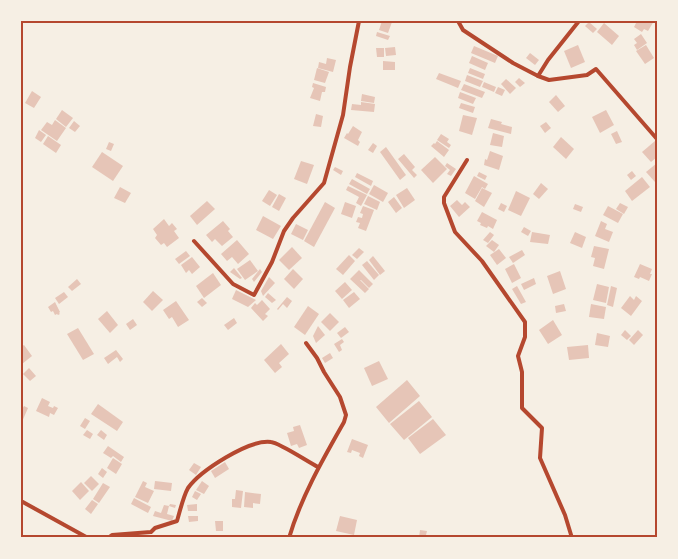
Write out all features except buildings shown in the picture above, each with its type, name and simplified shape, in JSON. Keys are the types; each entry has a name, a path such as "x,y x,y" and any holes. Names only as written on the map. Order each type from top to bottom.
{"street":[{"path":"194,241 233,284 254,295 272,262 284,231 324,183 343,116 359,21"},
{"path":"458,21 463,30 513,63 549,80 587,75 596,69 657,139"},
{"path":"538,76 548,60 579,21"},
{"path":"467,160 444,197 444,203 455,232 482,261 525,322 525,337 518,356 522,372 522,408 542,428 540,458 565,515 572,538"},
{"path":"288,538 318,467 344,422 346,415 340,397 306,343"},
{"path":"108,538 112,535 151,532 156,528 177,521 188,489 201,474 221,460 251,445 271,442 318,467"},
{"path":"21,501 88,538"}]}
